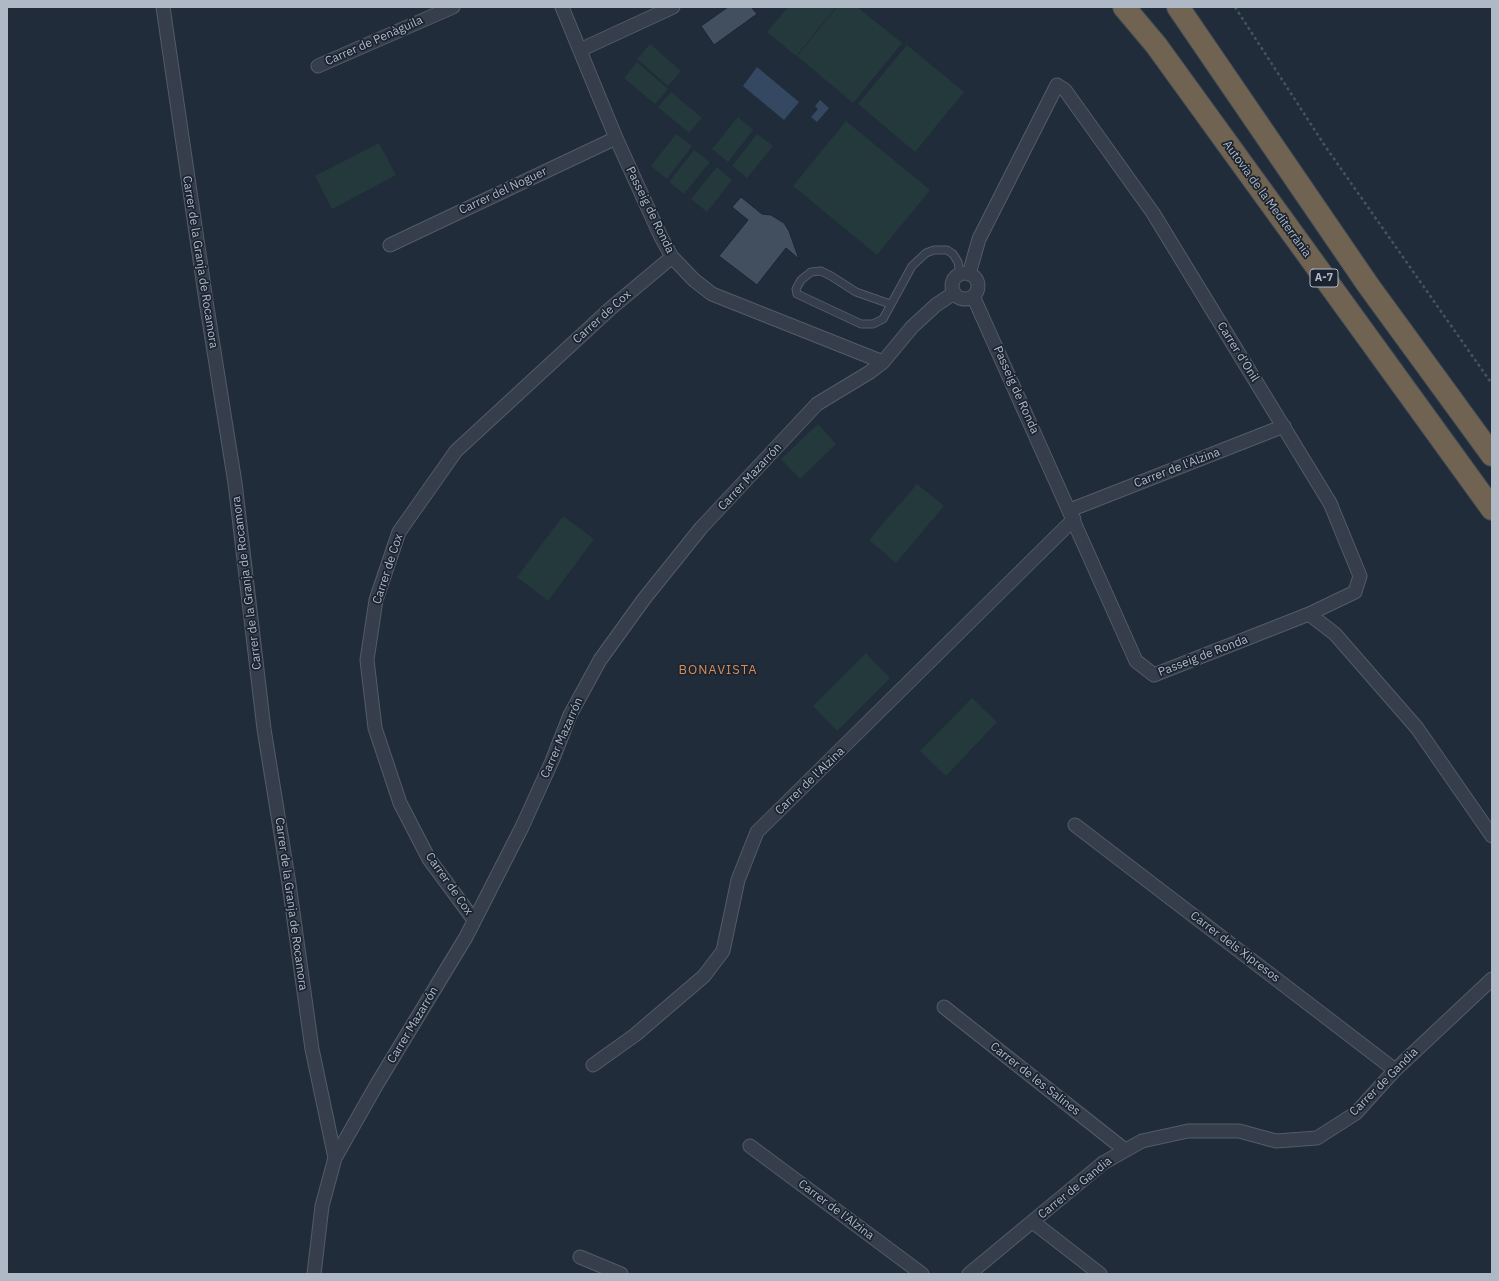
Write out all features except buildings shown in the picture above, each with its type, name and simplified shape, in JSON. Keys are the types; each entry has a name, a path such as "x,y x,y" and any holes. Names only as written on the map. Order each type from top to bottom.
{"highway":[{"name":"Autovia de la Mediterrània","path":"1124,7 1156,45 1492,509"},
{"path":"1134,7 1156,45"},
{"name":"A-7","path":"1178,7 1368,285 1492,455"}],"street":[{"name":"Carrer de la Granja de Rocamora","path":"162,7 170,50 205,294 235,483 264,729 289,884 312,1049 335,1158"},
{"name":"Carrer de Penàguila","path":"318,66 453,7"},
{"name":"Passeig de Ronda","path":"562,7 616,138 661,237 672,257 694,280 712,294 884,362"},
{"path":"580,50 673,7"},
{"name":"Carrer d'Onil","path":"964,274 979,239 1057,85 1065,90 1153,213 1330,503 1360,576 1355,592 1309,614"},
{"name":"Carrer del Noguer","path":"390,245 616,138"},
{"name":"Carrer de Cox","path":"474,920 426,852 400,803 375,728 367,660 376,600 399,532 456,451 611,308 672,257"},
{"path":"964,274 973,276 977,284 976,292 970,298 961,298 954,293 952,284 956,277 964,274"},
{"path":"884,362 912,327 936,305 954,293"},
{"name":"Passeig de Ronda","path":"973,296 1136,661 1154,675 1309,614"},
{"name":"Carrer Mazarrón","path":"335,1158 377,1084 466,937 522,827 552,760 570,714 600,660 644,599 701,528 817,404 884,362"},
{"name":"Carrer de l'Alzina","path":"593,1065 635,1035 704,976 723,951 738,880 757,832 1072,515 1284,426"},
{"path":"1309,614 1335,634 1417,728 1492,836"},
{"name":"Carrer dels Xipresos","path":"1075,825 1395,1070"},
{"name":"Carrer de Gandia","path":"969,1274 1103,1163 1142,1141 1188,1131 1239,1131 1276,1141 1317,1138 1356,1113 1395,1070 1492,979"},
{"name":"Carrer de les Salines","path":"944,1007 1125,1150"},
{"name":"Carrer de l'Alzina","path":"750,1146 922,1274"},
{"path":"314,1274 322,1206 335,1158"},
{"path":"1033,1222 1100,1274"},
{"path":"580,1257 620,1274"}],"lane":[{"path":"890,304 856,292 821,271 811,272 801,280 796,289 797,294 861,324 873,324 882,319 912,266 926,253 934,250 947,250 953,254 964,274"}],"path":[{"path":"1235,7 1325,146 1492,384"}],"green space":[{"path":"788,7 836,7 796,56 767,32"},
{"path":"837,7 857,7 902,43 853,103 797,56"},
{"path":"650,44 681,71 668,86 637,59"},
{"path":"907,45 964,92 915,152 858,104"},
{"path":"637,62 668,89 655,104 624,78"},
{"path":"671,92 702,118 689,133 658,107"},
{"path":"738,117 753,130 728,162 712,149"},
{"path":"846,121 930,190 877,255 793,186"},
{"path":"676,134 692,146 667,179 651,166"},
{"path":"757,134 773,146 747,178 732,166"},
{"path":"379,143 396,175 332,209 315,176"},
{"path":"694,150 710,162 684,194 669,182"},
{"path":"717,167 732,180 707,212 691,199"},
{"path":"818,424 836,444 800,479 781,459"},
{"path":"917,484 944,506 896,563 869,540"},
{"path":"563,516 594,539 548,601 517,577"},
{"path":"866,653 890,678 837,731 813,706"},
{"path":"972,698 997,722 946,776 920,751"}],"water":[{"path":"757,67 799,102 784,120 743,86"},
{"path":"820,100 829,108 817,122 811,117 818,109 815,106"}],"district":[{"name":"BONAVISTA","path":"718,670"}]}
